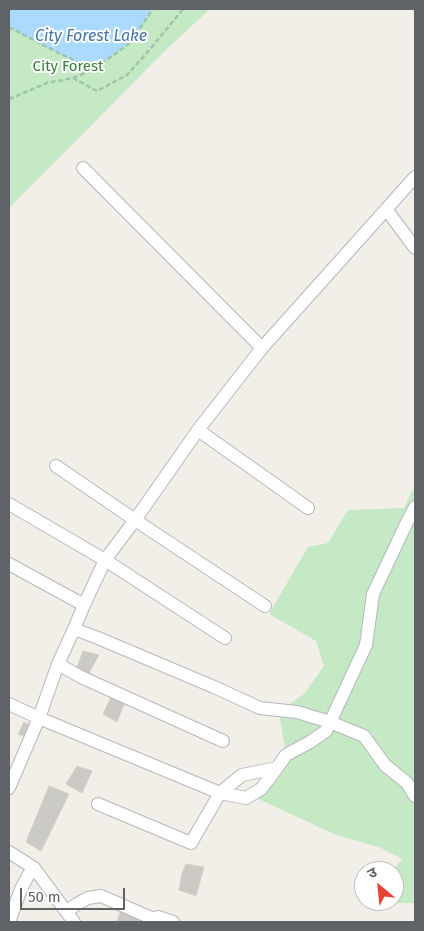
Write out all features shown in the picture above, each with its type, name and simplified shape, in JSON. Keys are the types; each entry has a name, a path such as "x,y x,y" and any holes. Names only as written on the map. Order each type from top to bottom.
{"street":[{"path":"83,168 262,348"},
{"path":"9,788 39,718 58,664 105,560 198,430 262,348 415,177"},
{"path":"386,209 415,248"},
{"path":"198,430 308,508"},
{"path":"56,466 264,606"},
{"path":"9,504 105,560 225,638"},
{"path":"9,704 220,793 246,798 261,789 286,755 326,731 366,645 374,594 415,508"},
{"path":"9,564 84,605"},
{"path":"74,629 161,664 260,708 297,712 330,722 364,736 385,765 407,783 415,796"},
{"path":"58,664 223,741"},
{"path":"98,804 191,843 220,793 242,775 278,768"},
{"path":"9,852 34,868 74,922"},
{"path":"9,922 21,889 34,868"},
{"path":"67,911 88,898 101,896 149,917 155,919 158,917 173,922"}],"path":[{"path":"9,99 47,83 73,78 93,70 130,43 153,9"},
{"path":"73,78 97,91 127,75 183,9"},
{"path":"9,26 93,70"}],"green space":[{"name":"City Forest","path":"9,9 210,9 170,46 9,208"},
{"path":"415,485 415,903 404,903 404,861 400,861 402,859 381,848 334,834 252,796 286,755 279,712 304,694 324,666 316,641 269,614 308,547 328,543 348,510 404,508"}],"water":[{"name":"City Forest Lake","path":"9,9 152,9 130,43 96,67 81,64 9,27"}],"building":[{"path":"83,651 99,655 89,673 77,667"},
{"path":"113,693 126,699 117,722 103,714"},
{"path":"24,722 30,725 25,737 18,734"},
{"path":"77,766 92,771 82,793 66,784"},
{"path":"49,786 69,794 41,851 26,842"},
{"path":"186,864 204,867 196,896 179,890 182,873"},
{"path":"121,909 139,916 138,922 117,922"}]}
